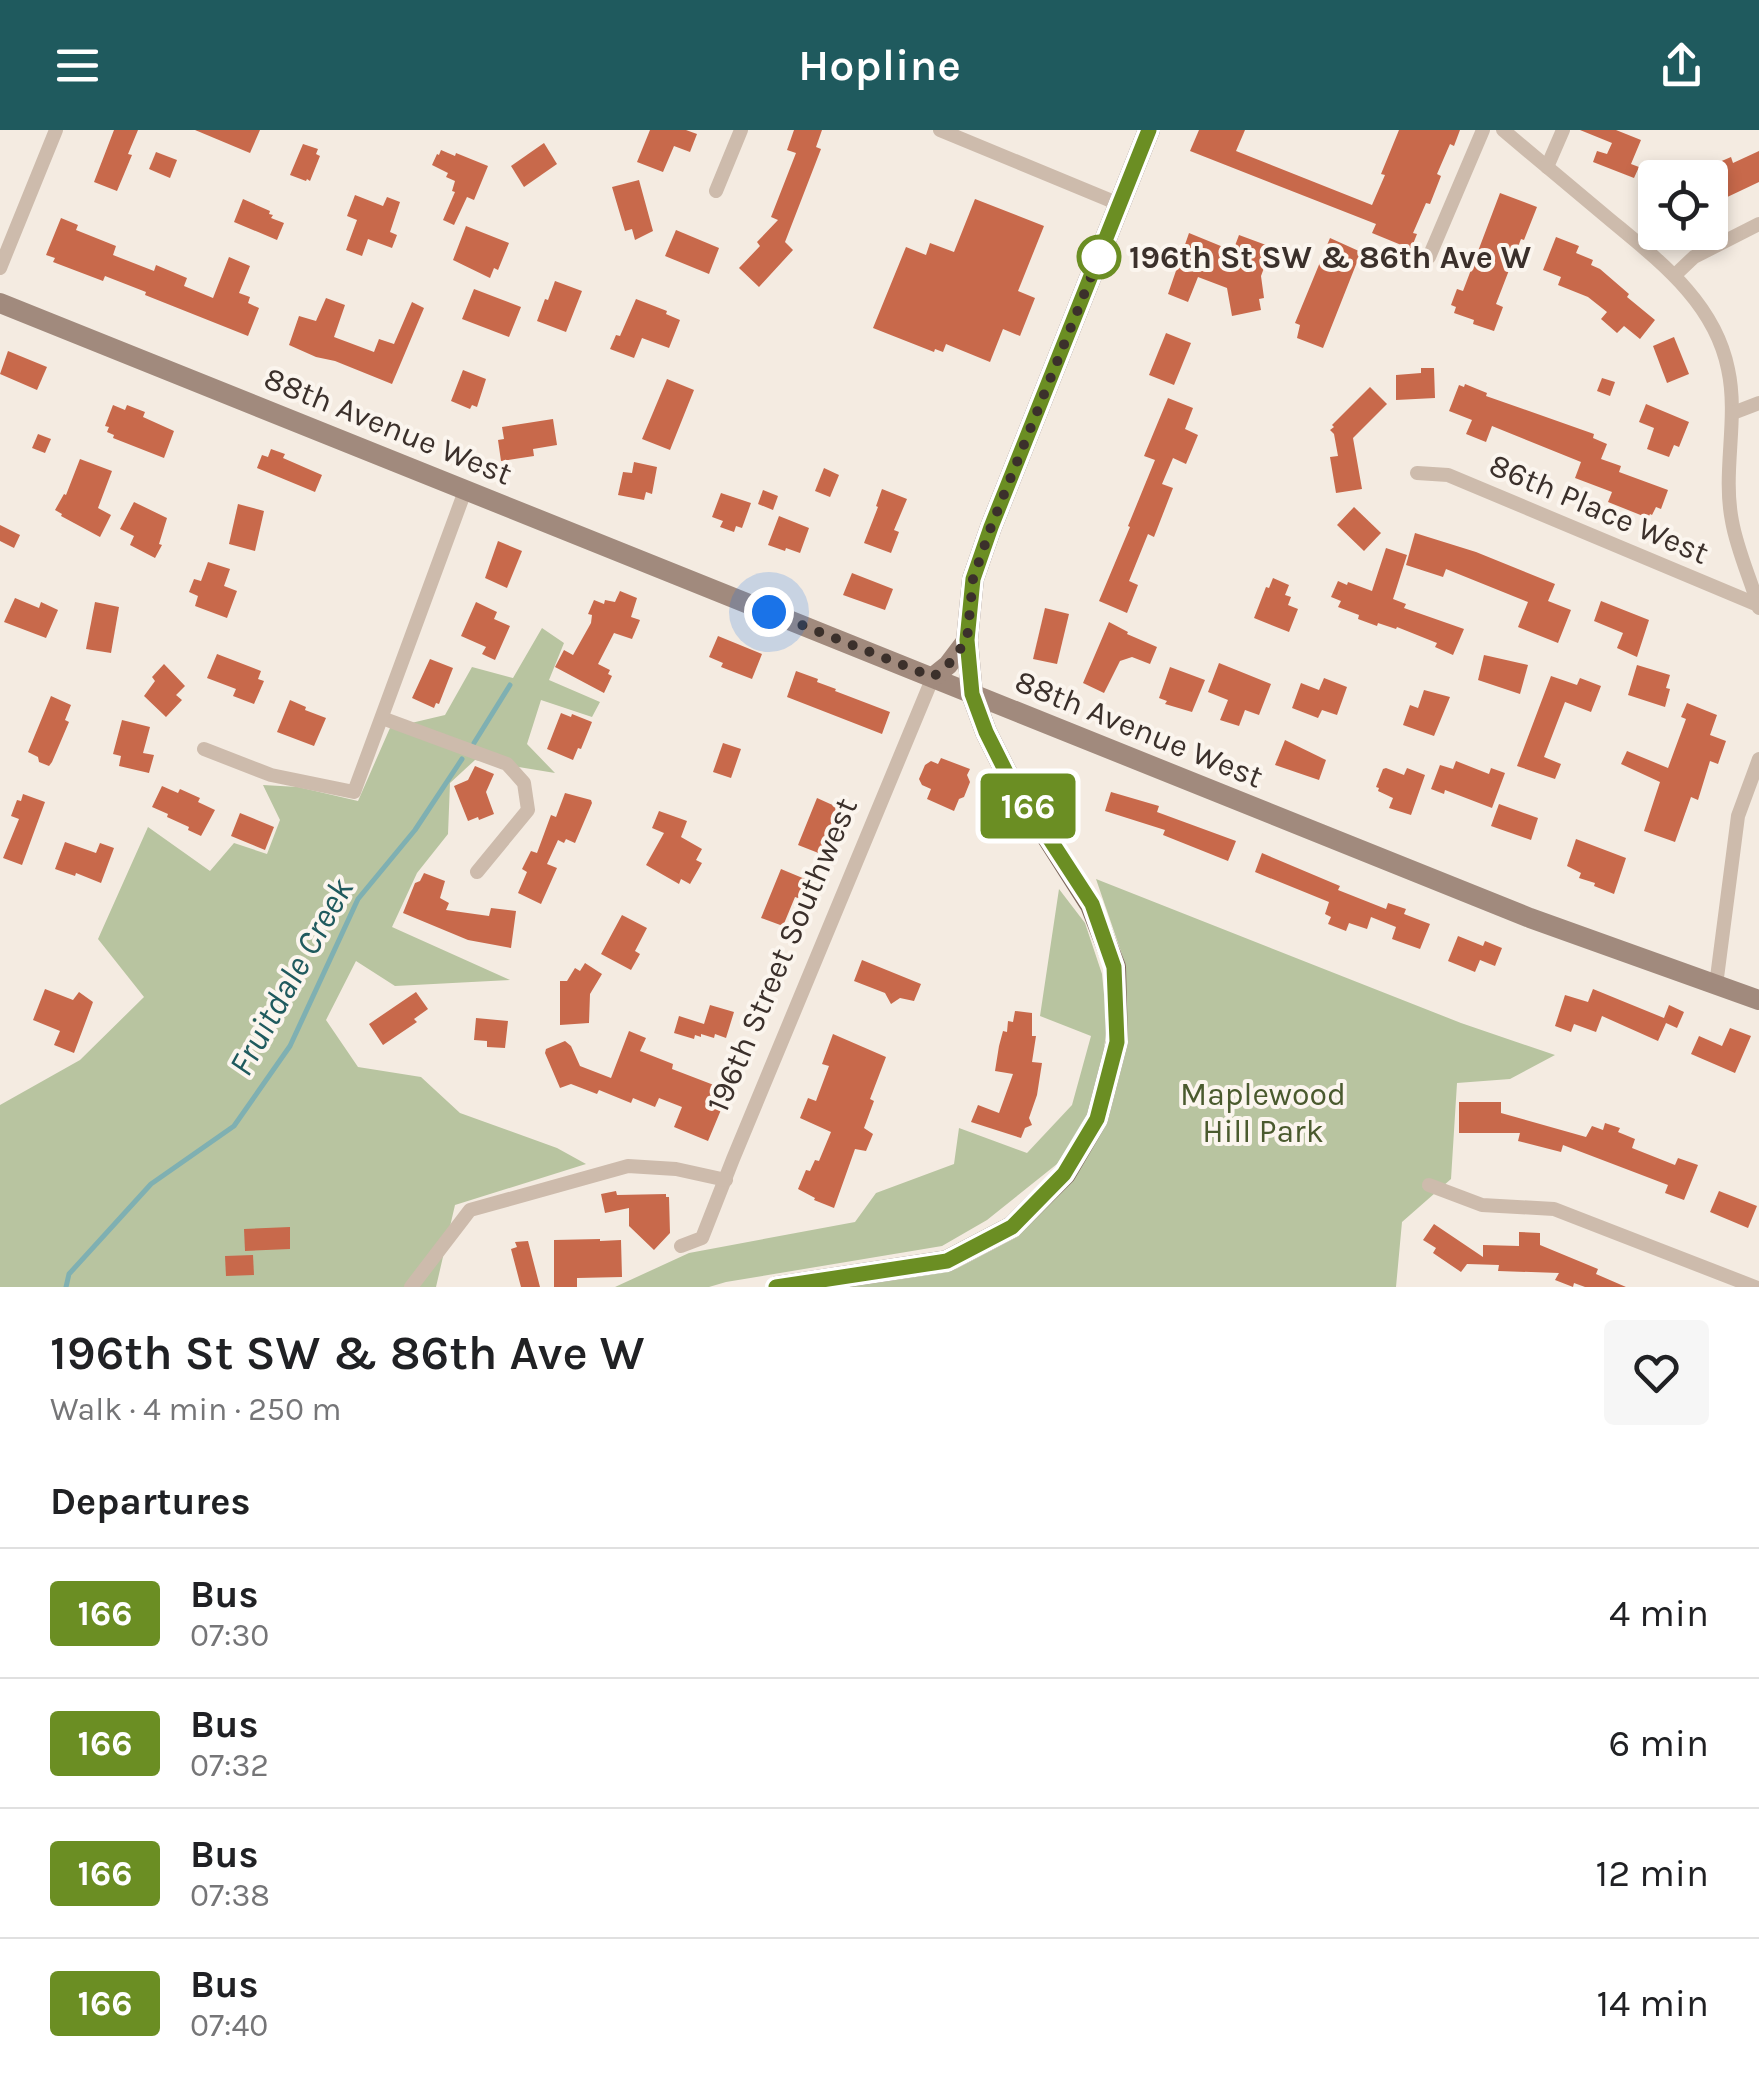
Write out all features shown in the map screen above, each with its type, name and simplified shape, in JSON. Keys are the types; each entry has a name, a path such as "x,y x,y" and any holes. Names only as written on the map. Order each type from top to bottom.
{"main road":[{"path":"777,1287 947,1261 996,1236 1012,1227 1064,1174 1097,1119 1117,1042 1114,967 1092,904 1006,772 986,732 972,694 967,640 973,579 991,527 1149,130"}],"street":[{"path":"0,268 56,130"},
{"path":"716,192 740,130"},
{"path":"940,130 1120,204"},
{"path":"1429,256 1483,130"},
{"path":"1503,130 1675,274 1704,311 1721,342 1733,414 1729,476 1732,521 1759,606"},
{"path":"1547,167 1563,130"},
{"path":"1675,274 1694,257 1759,224"},
{"name":"88th Avenue West","path":"0,303 1530,918 1759,1000"},
{"path":"1733,414 1759,402"},
{"name":"86th Place West","path":"1417,473 1448,475 1759,606"},
{"path":"204,749 271,775 354,792 465,491"},
{"path":"933,677 967,640"},
{"name":"196th Street Southwest","path":"682,1246 702,1238 933,677"},
{"path":"382,718 507,764 524,784 528,810 477,872"},
{"path":"1716,985 1738,816 1759,759"},
{"path":"411,1287 470,1210 628,1166 676,1169 726,1180"},
{"path":"1429,1185 1482,1205 1554,1209 1754,1287"}],"green space":[{"path":"542,628 564,643 549,680 600,702 592,717 541,700 527,744 555,773 475,760 450,783 448,834 417,873 392,927 510,980 395,986 356,961 326,1020 358,1067 421,1077 460,1113 557,1148 586,1164 455,1205 436,1287 0,1287 0,1105 80,1060 144,997 98,939 148,827 210,871 234,843 267,854 280,820 263,785 298,787 358,801 390,728 445,715 472,667 513,678"},
{"name":"Maplewood Hill Park","path":"1096,879 1461,1023 1555,1055 1510,1079 1457,1083 1451,1179 1402,1222 1396,1287 847,1287 956,1269 1017,1237 1066,1188 1106,1123 1126,966"},
{"path":"1059,889 1085,923 1102,974 1107,1025 1102,1065 1088,1116 1057,1164 987,1220 942,1246 709,1287 615,1287 689,1253 855,1222 876,1193 954,1164 959,1128 1027,1153 1072,1105 1091,1036 1040,1016"}],"building":[{"path":"114,130 138,130 117,191 94,182"},
{"path":"195,130 260,130 250,153"},
{"path":"650,130 686,130 697,134 690,152 674,146 663,172 637,162"},
{"path":"794,130 822,130 816,147 821,149 785,242 793,250 759,287 739,268 778,220 771,217 796,153 787,150"},
{"path":"1199,130 1245,130 1236,151 1372,205 1399,130 1460,130 1437,174 1441,176 1413,233 1417,234 1411,249 1372,233 1376,224 1190,151"},
{"path":"1580,130 1616,130 1641,140 1631,164 1638,167 1634,178 1593,162 1597,151 1607,154 1612,143"},
{"path":"544,143 557,164 524,187 511,166"},
{"path":"303,144 318,149 316,154 320,156 310,181 290,175"},
{"path":"441,150 488,166 474,200 467,197 454,225 443,220 455,192 455,181 432,165"},
{"path":"1759,151 1759,182 1728,197 1728,160 1724,160 1731,157 1733,163"},
{"path":"156,152 177,160 170,178 149,169"},
{"path":"639,180 653,231 635,240 632,229 625,231 612,187"},
{"path":"1500,193 1537,207 1496,304 1503,307 1494,331 1454,313 1456,307 1451,305 1457,289 1463,291"},
{"path":"355,195 383,206 387,197 400,202 390,232 397,235 392,248 368,239 362,256 346,250 357,220 347,216"},
{"path":"243,199 270,211 271,218 284,223 277,240 234,222"},
{"path":"975,199 1044,226 1018,291 1035,298 1020,336 1003,329 990,362 946,344 943,352 934,352 873,328 906,247 926,255 930,243 954,252"},
{"path":"61,218 78,225 76,230 116,246 113,255 154,271 156,265 187,278 184,286 213,298 229,257 250,266 239,293 250,297 248,303 259,308 248,336 105,276 103,281 53,262 55,258 46,255"},
{"path":"466,226 509,243 498,270 494,268 490,278 453,260"},
{"path":"676,230 719,248 709,274 665,256"},
{"path":"1189,233 1233,251 1239,235 1266,245 1261,310 1232,316 1227,288 1198,277 1188,302 1168,294"},
{"path":"1556,237 1579,246 1576,253 1593,260 1591,265 1655,320 1640,339 1624,326 1617,333 1601,319 1607,312 1588,297 1558,285 1561,277 1543,270"},
{"path":"1330,238 1361,252 1323,348 1297,338 1300,325 1295,323"},
{"path":"555,281 582,291 566,332 537,321"},
{"path":"474,289 521,307 509,337 462,319"},
{"path":"326,298 345,305 334,337 374,352 379,339 394,344 412,302 424,308 392,384 289,345 299,316 316,321"},
{"path":"636,299 680,320 669,348 642,338 634,358 610,349"},
{"path":"1166,333 1191,343 1174,385 1149,375"},
{"path":"1674,337 1689,374 1667,383 1653,346"},
{"path":"8,351 47,367 37,390 0,374"},
{"path":"1421,368 1434,368 1435,398 1396,400 1396,375 1421,373"},
{"path":"463,370 486,379 477,407 472,405 470,409 451,401"},
{"path":"1602,378 1615,382 1610,396 1597,391"},
{"path":"667,379 694,390 670,450 642,439"},
{"path":"1459,385 1487,393 1486,396 1594,434 1593,438 1607,444 1601,459 1621,466 1619,472 1668,490 1661,509 1656,507 1648,518 1608,502 1612,492 1575,478 1581,462 1492,426 1486,442 1466,434 1472,420 1449,411"},
{"path":"1370,387 1387,404 1353,438 1362,489 1336,493 1330,457 1338,456 1330,430"},
{"path":"1168,398 1193,408 1185,429 1198,435 1186,464 1173,458 1162,484 1173,488 1154,537 1148,534 1129,581 1138,585 1127,613 1099,601 1155,460 1144,456"},
{"path":"1646,404 1689,422 1679,447 1674,445 1669,457 1647,449 1654,428 1639,422"},
{"path":"113,405 145,412 143,417 174,431 164,458 107,432 109,427 105,426"},
{"path":"553,419 557,445 533,449 534,456 501,461 498,440 504,439 502,427"},
{"path":"38,434 51,439 45,453 32,448"},
{"path":"271,449 322,475 315,492 257,468 262,455 268,457"},
{"path":"80,459 112,471 98,508 111,515 100,537 55,510 66,495"},
{"path":"634,462 657,467 652,494 646,492 644,500 618,495 623,472 632,473"},
{"path":"824,468 839,475 830,497 815,491"},
{"path":"882,489 907,499 894,530 899,532 891,553 864,543"},
{"path":"763,490 778,496 773,510 758,504"},
{"path":"721,493 751,503 742,528 736,526 734,532 720,527 723,521 712,517"},
{"path":"134,502 167,518 155,558 130,545 134,536 120,529"},
{"path":"238,504 264,511 255,551 229,544"},
{"path":"1354,507 1381,533 1364,551 1337,525"},
{"path":"779,516 809,528 800,553 768,545"},
{"path":"0,525 20,535 14,548 0,541"},
{"path":"1415,533 1476,552 1555,584 1548,601 1571,610 1558,643 1518,627 1528,602 1446,569 1443,577 1406,565"},
{"path":"498,541 522,551 507,588 485,578"},
{"path":"1386,548 1407,555 1393,599 1406,604 1404,608 1464,629 1453,655 1435,647 1437,643 1397,627 1378,623 1377,626 1358,619 1359,615 1338,607 1341,601 1331,597 1338,581 1372,591"},
{"path":"208,562 230,569 224,586 237,591 227,618 195,606 198,596 189,592 194,579 201,581"},
{"path":"852,573 893,589 885,610 843,595"},
{"path":"1273,578 1289,585 1285,595 1291,597 1288,605 1298,609 1289,632 1254,618"},
{"path":"620,591 637,598 631,617 640,620 632,639 614,633 598,664 610,670 608,674 612,676 604,693 555,667 564,650 573,655 591,623 592,615 588,614 594,600 604,604 605,600 615,602"},
{"path":"15,598 39,608 41,602 58,610 46,638 4,622"},
{"path":"1601,601 1649,620 1637,657 1617,648 1623,633 1594,621"},
{"path":"95,602 119,607 111,653 86,649"},
{"path":"476,602 497,612 494,619 510,626 495,660 482,654 486,647 461,636"},
{"path":"1045,608 1069,614 1057,664 1033,659"},
{"path":"1109,622 1157,647 1150,664 1132,657 1120,661 1104,693 1083,683"},
{"path":"718,636 762,654 752,679 721,667 723,663 709,657"},
{"path":"217,654 261,671 258,679 264,681 254,704 233,696 236,689 207,678"},
{"path":"1484,655 1528,665 1520,694 1478,680"},
{"path":"430,659 453,668 434,708 412,698"},
{"path":"1219,663 1271,684 1259,715 1245,710 1239,726 1220,720 1228,700 1208,692"},
{"path":"164,664 185,686 176,695 182,700 166,717 144,696 155,681 152,677"},
{"path":"1637,665 1670,675 1665,707 1628,695"},
{"path":"1170,667 1205,680 1192,712 1165,704 1167,701 1159,698"},
{"path":"796,671 890,712 882,734 787,697"},
{"path":"1551,676 1577,685 1580,678 1601,686 1591,712 1565,702 1544,757 1561,764 1555,779 1517,766"},
{"path":"1324,678 1347,687 1337,715 1322,710 1318,718 1292,708 1301,683 1319,690"},
{"path":"1424,690 1450,697 1434,736 1403,725 1410,705 1418,708"},
{"path":"51,696 71,705 65,720 69,722 49,766 28,752"},
{"path":"290,700 326,718 314,746 277,732"},
{"path":"1687,703 1717,715 1710,735 1726,741 1718,764 1710,761 1698,800 1691,797 1675,842 1644,831 1660,782 1621,764 1627,751 1668,768 1686,719 1681,717"},
{"path":"561,713 592,722 573,760 547,749"},
{"path":"122,720 150,727 143,753 154,755 149,773 119,766 121,756 113,754"},
{"path":"1285,740 1326,760 1319,780 1275,765"},
{"path":"723,743 741,749 731,778 713,772"},
{"path":"941,758 970,769 970,782 954,811 927,799 931,789 919,779 925,765 931,761 938,764"},
{"path":"1456,761 1489,774 1491,768 1505,773 1492,808 1445,790 1444,794 1431,789 1440,765 1453,769"},
{"path":"475,766 494,774 486,792 494,814 468,821 454,786 468,780"},
{"path":"1386,768 1404,775 1407,768 1425,775 1411,815 1389,808 1393,798 1378,791 1376,787"},
{"path":"162,786 200,798 198,802 215,810 201,836 152,807"},
{"path":"1111,792 1159,806 1157,812 1236,841 1228,861 1163,835 1165,830 1105,811"},
{"path":"565,793 592,803 575,843 558,840 547,864 557,868 541,904 518,893 527,872 522,869 531,851 537,853 551,815 556,817"},
{"path":"23,794 45,802 22,865 3,858 19,819 11,816"},
{"path":"817,798 837,807 821,854 798,845"},
{"path":"1499,804 1538,818 1531,840 1491,826"},
{"path":"659,811 687,821 681,837 702,849 696,860 702,863 690,884 681,879 679,884 646,865 664,833 652,828"},
{"path":"240,813 274,827 265,850 231,836"},
{"path":"1576,839 1626,858 1614,894 1579,878 1581,873 1567,866"},
{"path":"65,842 96,853 100,843 114,848 101,883 55,869"},
{"path":"1262,853 1386,909 1388,903 1406,909 1404,914 1430,924 1420,949 1392,939 1396,927 1371,917 1367,929 1349,923 1346,931 1328,924 1331,917 1325,914 1329,902 1255,872"},
{"path":"781,869 805,879 783,926 761,918"},
{"path":"424,873 445,881 440,898 449,903 446,910 489,916 491,908 516,911 511,948 468,940 403,913 415,883"},
{"path":"622,915 647,928 635,951 640,954 631,970 601,954"},
{"path":"1458,936 1483,946 1485,941 1502,948 1495,966 1480,960 1475,972 1448,961"},
{"path":"862,960 921,984 914,1001 900,998 891,1004 885,993 854,981"},
{"path":"585,963 602,974 590,994 589,1023 560,1025 560,981 567,981 575,968 580,971"},
{"path":"45,989 73,1000 79,992 93,1002 74,1053 54,1045 60,1031 33,1020"},
{"path":"1593,989 1664,1018 1669,1005 1684,1012 1677,1028 1666,1023 1658,1041 1602,1016 1596,1032 1574,1024 1571,1032 1555,1026 1565,995 1588,1002"},
{"path":"416,992 428,1009 414,1019 417,1022 383,1045 369,1024"},
{"path":"710,1005 734,1012 726,1038 701,1034 694,1039 674,1033 679,1016 704,1024"},
{"path":"1015,1011 1032,1013 1032,1036 1036,1036 1032,1062 1042,1063 1029,1118 1032,1125 1025,1128 1021,1138 971,1122 978,1105 999,1113 1013,1074 995,1071 1003,1031 1007,1032 1008,1021 1013,1022"},
{"path":"476,1018 508,1021 505,1048 487,1047 487,1041 474,1040"},
{"path":"1730,1028 1751,1036 1735,1073 1691,1054 1699,1036 1722,1046"},
{"path":"629,1031 646,1038 640,1051 728,1093 708,1141 674,1127 682,1107 659,1098 655,1107 571,1084 560,1088 546,1049 565,1041 580,1066 611,1078"},
{"path":"833,1034 886,1057 864,1128 873,1134 866,1151 855,1149 834,1208 798,1189 806,1170 810,1171 815,1160 819,1161 831,1132 800,1118 808,1098 816,1101 829,1066 822,1064"},
{"path":"1459,1102 1501,1102 1501,1113 1586,1137 1592,1126 1603,1130 1605,1123 1635,1139 1632,1148 1675,1165 1678,1158 1698,1165 1684,1200 1665,1193 1668,1185 1563,1145 1561,1152 1518,1141 1520,1133 1459,1133"},
{"path":"616,1191 617,1195 669,1197 670,1233 654,1250 629,1226 629,1208 605,1213 601,1194"},
{"path":"1719,1191 1757,1206 1748,1228 1710,1212"},
{"path":"1434,1224 1483,1257 1483,1245 1519,1246 1519,1232 1540,1233 1540,1245 1598,1269 1596,1274 1626,1287 1585,1287 1574,1283 1573,1287 1555,1280 1559,1273 1498,1271 1499,1265 1467,1264 1461,1272 1433,1253 1436,1248 1423,1240"},
{"path":"290,1227 290,1249 245,1251 244,1229"},
{"path":"554,1240 621,1240 622,1277 577,1278 577,1287 554,1287"},
{"path":"528,1241 540,1287 521,1287 511,1249 517,1247 515,1242"},
{"path":"253,1255 254,1275 226,1276 225,1256"}],"waterway":[{"name":"Fruitdale Creek","path":"474,743 510,685"},
{"name":"Fruitdale Creek","path":"66,1287 69,1274 151,1184 234,1126 290,1046 358,899 415,830 462,759"}],"bus line":[{"name":"166","path":"776,1287 947,1261 1012,1227 1064,1174 1097,1119 1117,1042 1114,967 1092,904 1006,772 986,732 972,694 967,640 973,579 991,527 1149,130"}],"place":[{"name":"196th St SW & 86th Ave W","path":"1099,257"}],"route":[{"path":"769,612 933,677 948,665 967,640 973,579 1099,257"}]}
